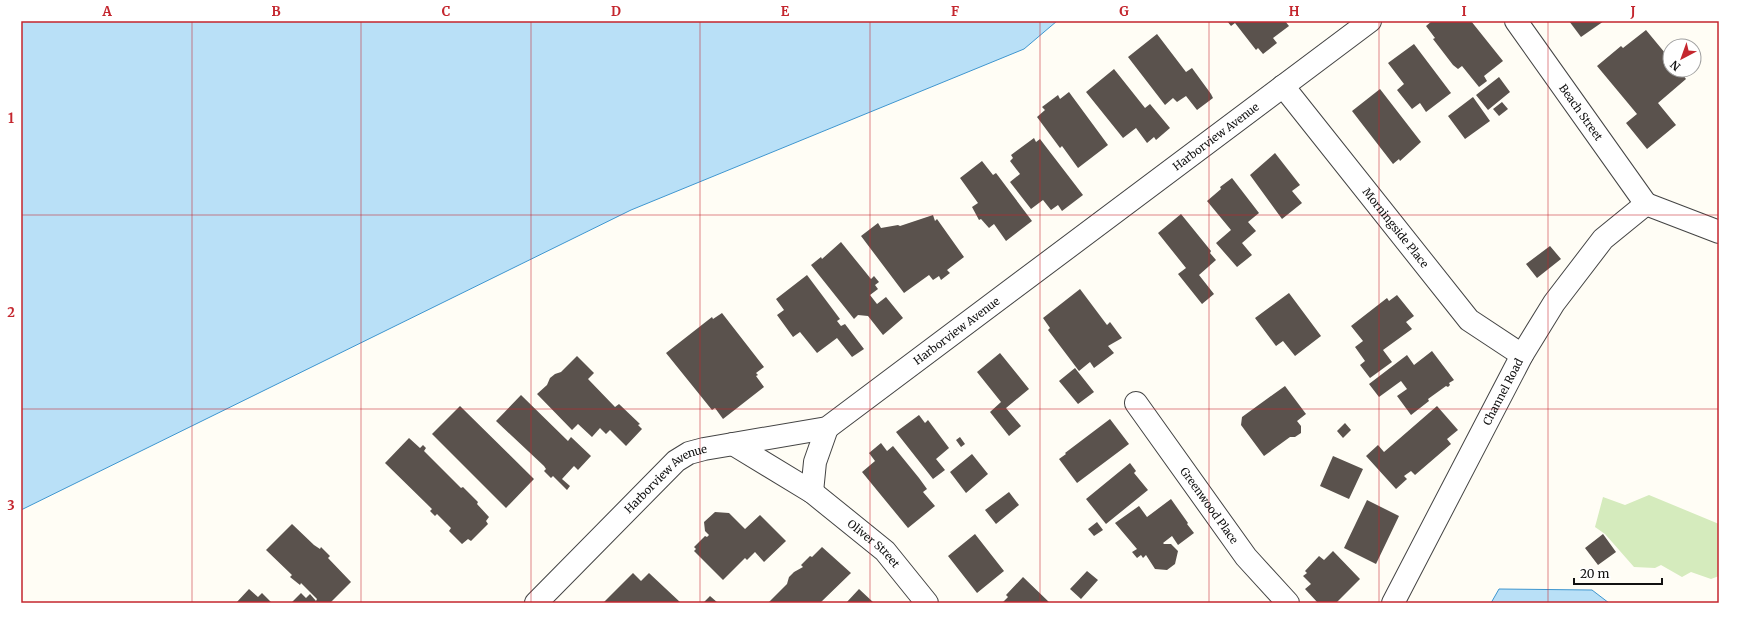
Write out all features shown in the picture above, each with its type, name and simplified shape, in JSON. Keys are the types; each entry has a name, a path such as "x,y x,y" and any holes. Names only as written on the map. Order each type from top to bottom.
{"street":[{"name":"Harborview Avenue","path":"536,603 676,461 689,453 827,428 1370,21"},
{"name":"Beach Street","path":"1516,21 1646,204"},
{"name":"Morningside Place","path":"1283,86 1469,320 1522,355"},
{"path":"1646,204 1719,232"},
{"name":"Channel Road","path":"1393,603 1522,355 1554,303 1603,239 1646,204"},
{"name":"Greenwood Place","path":"1136,404 1246,556 1288,603"},
{"path":"812,492 815,462 827,428"},
{"name":"Oliver Street","path":"733,444 812,492 885,551 927,603"}],"green space":[{"path":"1649,495 1719,524 1719,576 1711,579 1691,572 1682,577 1661,565 1655,568 1634,567 1605,534 1595,527 1603,497 1625,505"}],"water":[{"path":"21,21 1057,21 1024,49 631,210 21,510"},
{"path":"1499,589 1592,590 1609,603 1491,603"}],"building":[{"path":"1227,21 1285,21 1289,26 1273,38 1277,43 1263,54 1258,48 1256,50 1235,23 1231,26"},
{"path":"1432,21 1471,21 1503,61 1484,76 1487,81 1479,87 1462,66 1458,69 1453,65 1433,39 1435,38 1426,26"},
{"path":"1569,21 1604,21 1581,37"},
{"path":"1646,30 1662,49 1662,78 1686,79 1658,103 1676,125 1647,149 1626,123 1637,114 1597,66 1621,46 1623,48"},
{"path":"1157,34 1186,72 1192,68 1211,94 1213,98 1197,110 1186,96 1177,102 1173,98 1165,105 1128,57"},
{"path":"1414,44 1451,93 1426,112 1420,103 1412,109 1397,90 1404,84 1388,63"},
{"path":"1114,69 1145,108 1150,104 1170,128 1156,140 1154,137 1147,143 1136,128 1123,138 1086,92"},
{"path":"1499,77 1510,92 1488,110 1476,95"},
{"path":"1380,89 1421,142 1400,161 1399,159 1393,164 1352,111"},
{"path":"1069,92 1108,145 1078,168 1062,146 1060,148 1037,117 1045,110 1042,107 1058,95 1060,99"},
{"path":"1473,97 1490,121 1465,139 1448,116"},
{"path":"1502,102 1508,109 1499,116 1493,109"},
{"path":"1034,138 1036,142 1040,139 1083,195 1062,211 1058,205 1051,210 1043,200 1031,209 1010,182 1020,174 1010,161 1013,158 1011,155"},
{"path":"1275,153 1300,185 1292,191 1302,203 1282,219 1250,175"},
{"path":"982,161 993,175 996,173 1032,221 1006,241 994,224 989,228 981,219 979,220 972,207 978,203 960,178"},
{"path":"1232,178 1259,213 1248,222 1256,231 1242,243 1252,255 1237,267 1216,243 1231,230 1207,201 1221,189 1220,187"},
{"path":"1181,214 1211,251 1210,253 1216,260 1199,275 1214,294 1202,304 1178,274 1186,268 1158,233"},
{"path":"933,215 935,221 937,219 964,257 947,270 950,273 941,280 939,276 933,280 929,275 904,293 861,236 878,223 881,228 898,225 900,226"},
{"path":"841,242 871,279 874,276 879,282 875,285 878,289 870,295 877,304 886,297 903,318 883,335 868,316 858,315 854,319 811,265 821,257 822,259"},
{"path":"1550,246 1561,259 1537,278 1526,264"},
{"path":"807,275 840,319 837,321 841,326 845,324 864,349 852,357 837,338 817,353 800,332 793,337 777,315 784,310 776,299"},
{"path":"1080,289 1107,325 1110,322 1122,338 1108,346 1114,353 1094,368 1090,362 1079,371 1048,330 1050,328 1043,318"},
{"path":"1289,293 1321,336 1295,356 1283,341 1276,346 1255,318"},
{"path":"1397,295 1414,316 1406,322 1412,329 1383,350 1392,362 1370,378 1360,365 1365,361 1355,347 1363,341 1351,326 1387,298 1389,301"},
{"path":"722,313 764,367 756,373 758,375 756,376 764,387 723,419 715,408 712,410 666,353 712,317 713,319"},
{"path":"1432,351 1454,380 1449,383 1450,385 1448,387 1446,386 1428,399 1429,401 1411,415 1397,396 1407,389 1401,381 1379,397 1369,384 1407,355 1414,365"},
{"path":"1000,353 1029,389 1006,408 1021,426 1009,436 990,412 1001,402 977,372"},
{"path":"577,356 594,373 588,379 615,407 619,404 640,424 638,425 642,429 626,446 610,430 606,434 600,428 592,437 578,424 572,430 537,394 547,385 550,378 561,372"},
{"path":"1075,368 1094,392 1078,404 1059,381"},
{"path":"1285,386 1306,414 1297,421 1301,426 1301,433 1295,437 1290,437 1264,456 1241,425 1242,417"},
{"path":"521,395 568,441 571,437 591,456 578,470 574,466 562,479 570,486 567,490 553,476 551,478 544,471 546,469 544,466 496,421"},
{"path":"460,406 534,479 506,508 432,434"},
{"path":"1437,406 1458,430 1447,439 1451,444 1415,475 1411,471 1404,476 1407,479 1396,489 1366,456 1378,445 1384,452"},
{"path":"919,415 925,423 928,420 949,448 936,459 945,470 933,479 896,432"},
{"path":"1110,419 1129,444 1077,483 1059,459"},
{"path":"1345,423 1351,430 1343,438 1337,431"},
{"path":"960,437 965,444 961,447 956,440"},
{"path":"409,438 420,448 423,445 426,448 424,451 461,488 463,487 478,502 477,504 489,517 486,521 488,524 471,541 468,539 462,544 449,531 451,528 437,514 435,516 430,511 432,509 385,463"},
{"path":"881,443 887,451 893,446 927,489 923,492 935,506 908,528 862,472 875,461 869,453"},
{"path":"972,454 988,474 966,493 950,472"},
{"path":"1333,456 1363,469 1349,499 1320,486"},
{"path":"1130,463 1136,471 1134,473 1148,490 1106,524 1086,499"},
{"path":"1009,492 1019,505 996,524 985,510"},
{"path":"1171,499 1194,533 1178,545 1172,536 1163,543 1171,544 1178,551 1175,564 1167,570 1155,569 1146,555 1143,558 1141,555 1137,558 1132,552 1137,549 1115,523 1139,506 1147,517"},
{"path":"1367,500 1399,516 1376,564 1344,548"},
{"path":"715,512 729,513 745,529 760,515 786,541 764,562 755,552 747,560 745,558 723,580 694,551 696,549 694,547 705,536 707,537 709,535 705,531 704,522"},
{"path":"1097,522 1103,530 1094,536 1088,529"},
{"path":"292,524 314,545 320,549 321,547 330,556 328,558 351,582 330,603 291,603 301,593 306,598 310,594 316,601 317,599 301,583 300,585 290,577 292,575 266,550"},
{"path":"975,534 1004,571 977,593 948,556"},
{"path":"1603,534 1616,552 1598,565 1585,548"},
{"path":"822,547 851,573 820,603 768,603 787,584 789,577 803,567 801,565"},
{"path":"1333,551 1360,579 1336,603 1318,603 1305,589 1311,584 1303,576 1307,573 1305,571 1319,556 1324,560"},
{"path":"1087,571 1098,580 1081,599 1070,589"},
{"path":"633,573 641,581 649,573 681,603 603,603"},
{"path":"1023,577 1050,603 1002,603 1008,597 1006,595"},
{"path":"249,589 258,597 262,593 272,603 236,603"},
{"path":"859,589 874,603 846,603"},
{"path":"710,596 718,603 703,603"}]}
